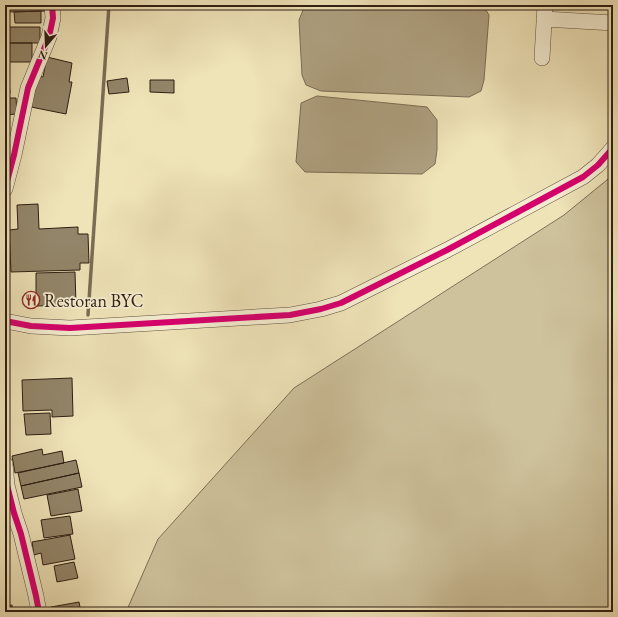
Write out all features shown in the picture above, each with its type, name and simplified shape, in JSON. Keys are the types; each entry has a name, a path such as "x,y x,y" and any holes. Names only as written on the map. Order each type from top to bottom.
{"street":[{"path":"5,189 14,155 28,88 49,37 53,18 52,5"},
{"path":"542,58 545,12 613,23"},
{"path":"5,321 31,326 70,328 290,315 341,303 447,250 583,177 598,165 613,148"},
{"path":"5,464 7,485 21,534 39,612"}],"shaded area":[{"path":"305,5 483,5 489,15 484,80 481,91 469,97 321,91 306,85 302,75 299,20"},
{"path":"317,96 427,107 437,120 437,150 435,164 422,174 305,172 296,162 301,103"},
{"path":"613,175 613,612 126,612 158,539 294,388 564,215"}],"building":[{"path":"5,5 45,5 46,11 5,12"},
{"path":"41,11 41,23 15,23 14,12"},
{"path":"5,27 40,27 40,43 5,43"},
{"path":"5,43 32,43 32,62 5,62"},
{"path":"47,57 72,63 69,82 72,82 66,114 31,107 38,76 43,77"},
{"path":"5,66 9,66 9,81 5,81"},
{"path":"127,78 129,92 109,94 107,81"},
{"path":"150,80 174,80 174,93 150,92"},
{"path":"5,81 9,81 10,93 5,93"},
{"path":"5,98 16,98 17,114 5,115"},
{"path":"5,116 8,116 9,141 5,141"},
{"path":"38,204 39,229 78,227 78,234 88,234 89,263 80,263 80,270 11,272 9,230 18,229 17,205"},
{"path":"75,272 76,305 36,306 36,273"},
{"path":"72,378 73,416 52,417 52,410 23,411 22,380"},
{"path":"50,413 51,434 26,435 24,414"},
{"path":"42,449 43,455 62,451 64,463 15,473 12,456"},
{"path":"76,460 79,473 21,486 18,473"},
{"path":"79,473 82,487 24,499 21,486"},
{"path":"78,489 82,511 51,516 47,495"},
{"path":"70,516 73,534 44,538 41,520"},
{"path":"70,535 75,559 43,565 41,553 34,555 32,542"},
{"path":"74,562 78,578 57,582 54,566"},
{"path":"79,602 81,612 52,612 51,607"},
{"path":"12,605 13,612 5,612 5,606"}],"waterway":[{"path":"88,315 109,5"}],"cycle path":[{"path":"5,189 14,155 28,88 49,37 53,18 52,5"},
{"path":"5,321 31,326 70,328 290,315 321,309 341,303 447,250 583,177 598,165 613,148"},
{"path":"5,464 7,485 21,534 39,612"}],"place":[{"name":"Restoran BYC","path":"31,300"}]}
